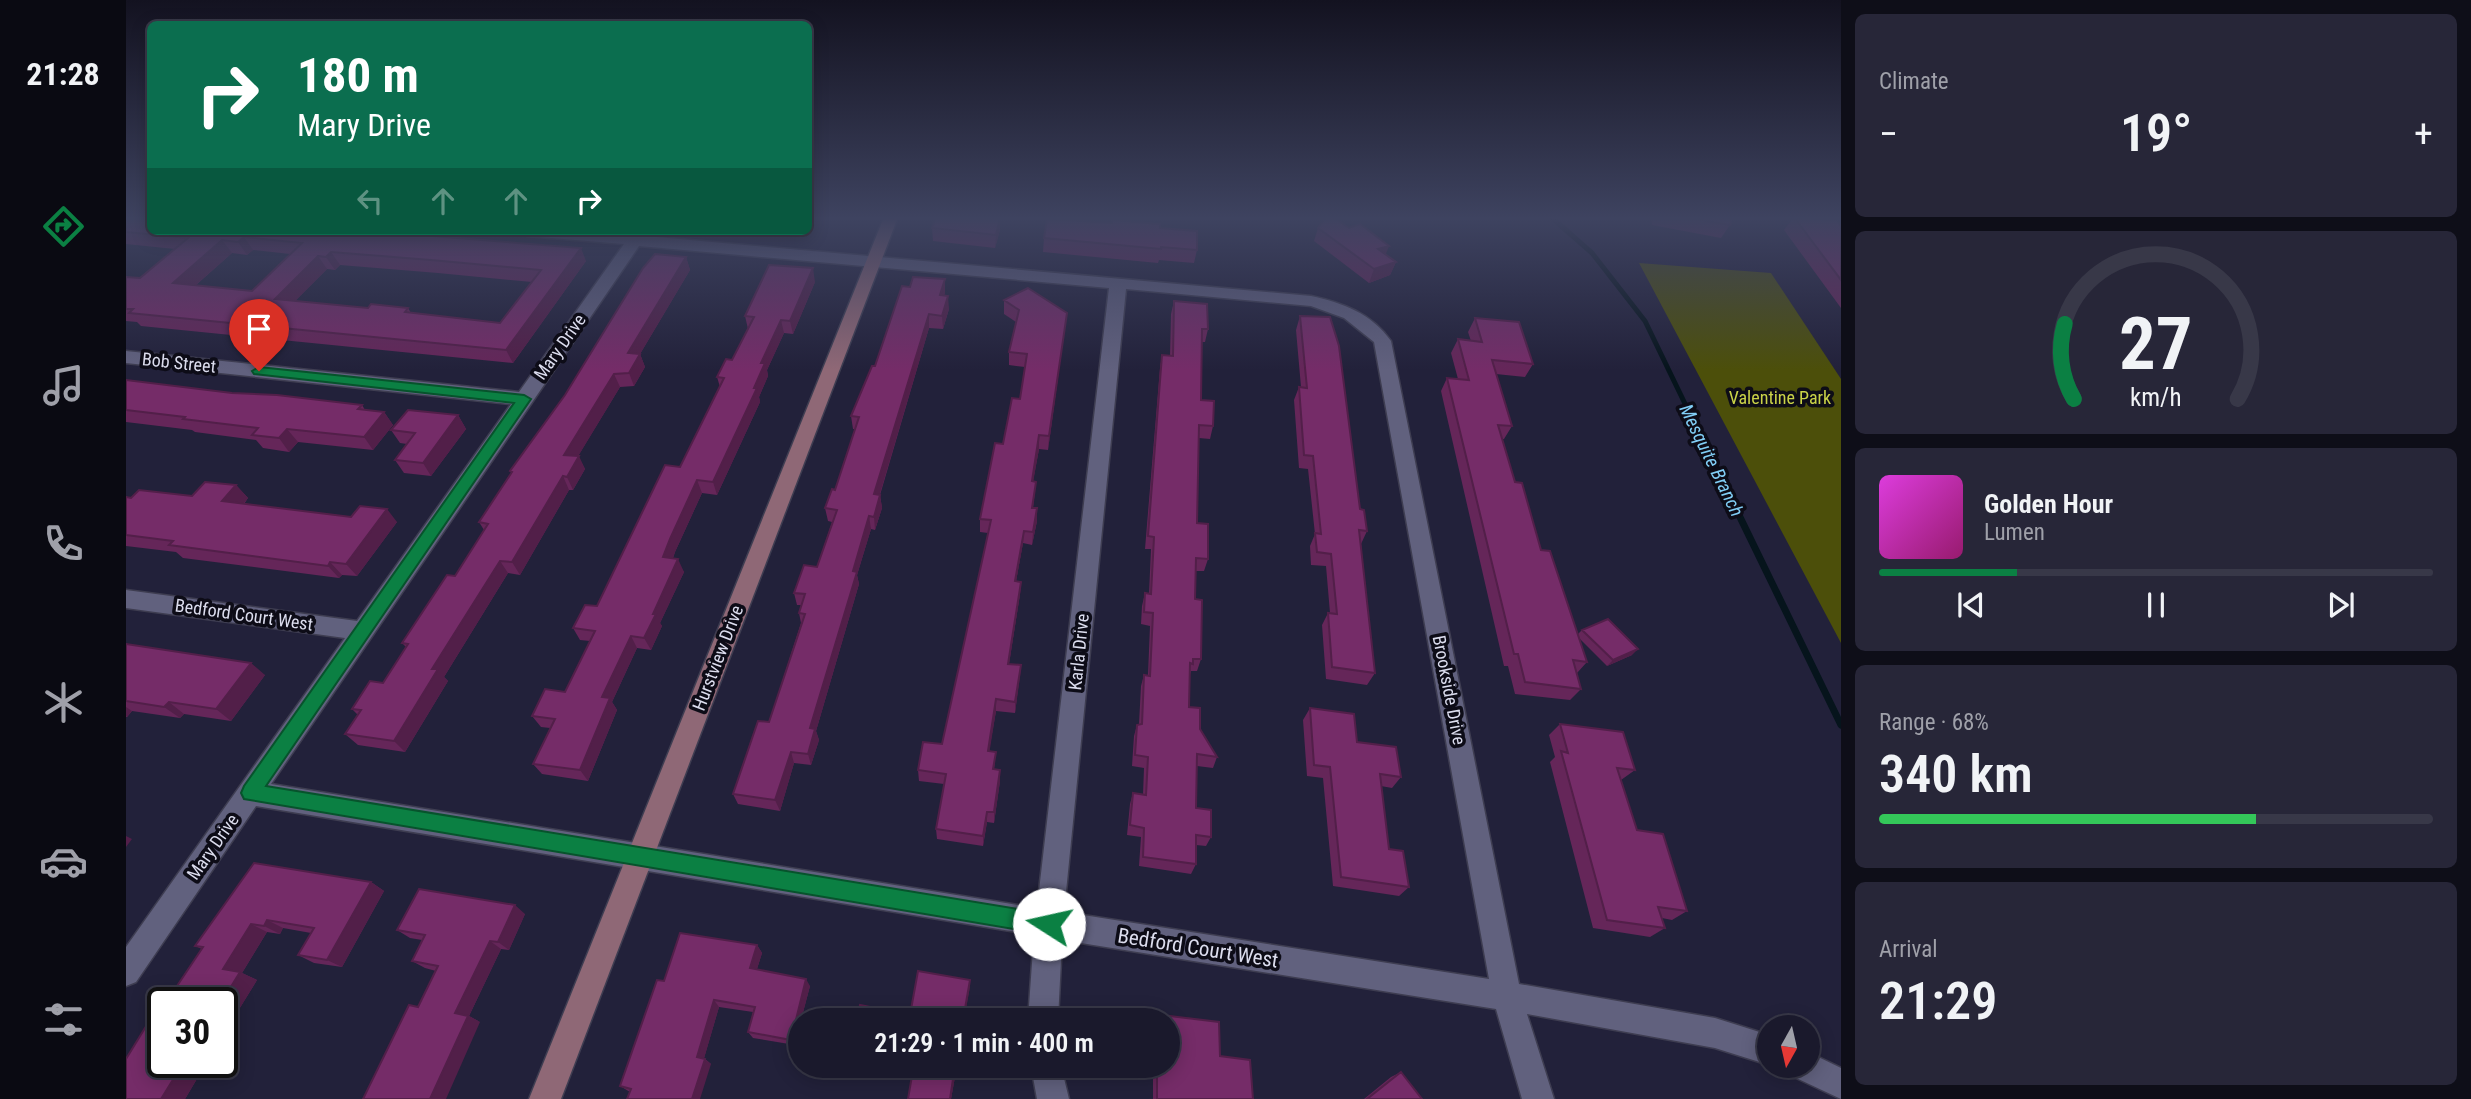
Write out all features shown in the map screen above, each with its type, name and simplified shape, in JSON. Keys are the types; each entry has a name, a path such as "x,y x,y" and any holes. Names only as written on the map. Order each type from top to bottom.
{"street":[{"name":"Mary Drive","path":"126,972 615,268"},
{"name":"Hurstview Drive","path":"545,1099 870,268"},
{"name":"Brookside Drive","path":"942,268 1331,306 1351,313 1369,325 1382,341 1507,996 1523,1057 1538,1099"},
{"name":"Karla Drive","path":"1044,1008 1049,924 1118,284"},
{"name":"Bob Street","path":"126,357 524,399"},
{"name":"Bedford Court West","path":"126,599 362,631"},
{"name":"Bedford Court West","path":"251,793 1507,996 1703,1031 1757,1047"},
{"path":"1820,1074 1841,1085"},
{"path":"1049,1078 1053,1099"}],"green space":[{"name":"Valentine Park","path":"1642,268 1709,268 1771,273 1841,379 1841,643"}],"building":[{"path":"152,268 190,268 173,283 252,291 276,268 306,268 275,299 368,308 371,304 408,308 405,312 500,323 541,270 522,268 566,268 506,350 129,313 133,309 126,309 126,277 140,278"},
{"path":"643,268 679,268 628,353 640,354 629,373 614,374 564,455 579,456 567,477 563,476 512,562 500,561 432,669 438,669 394,741 345,734 361,710 352,709 370,681 383,683 408,644 402,643 447,575 455,576 488,524 479,522 512,472 510,471 565,395"},
{"path":"767,268 813,268 790,321 781,320 761,363 765,363 754,388 757,388 713,482 697,480 663,557 678,559 653,614 656,614 644,638 631,636 602,697 610,698 580,770 533,764 555,719 532,716 545,689 565,692 595,631 573,628 585,605 597,606 665,465 680,467 724,378 717,377 726,359 732,360 754,317 745,316"},
{"path":"1832,268 1841,268 1841,280"},
{"path":"913,277 945,279 940,295 948,296 942,316 929,314 874,494 880,495 874,517 869,516 853,571 857,572 810,728 815,729 808,754 791,752 775,800 733,794 758,721 769,722 805,614 799,613 805,594 794,593 804,565 817,567 837,510 825,508 832,489 835,490 859,417 851,416 872,366 875,366 902,286 910,287"},
{"path":"1028,288 1067,313 1049,436 1039,435 1032,481 1036,482 1032,508 1037,508 1033,532 1024,531 1015,581 1021,582 1008,664 1021,665 1015,702 996,699 988,751 996,752 993,769 1000,770 994,812 987,812 983,836 936,829 946,774 918,770 923,742 942,744 991,520 980,519 995,443 1003,444 1012,398 1020,399 1027,354 1009,352 1019,310 1004,300"},
{"path":"1174,301 1207,304 1208,329 1202,329 1201,400 1214,401 1213,426 1199,425 1197,523 1208,524 1208,559 1196,558 1195,599 1202,600 1201,659 1193,659 1193,664 1190,663 1189,707 1200,708 1200,729 1217,757 1197,754 1196,808 1211,810 1211,837 1196,835 1196,864 1143,857 1144,828 1130,825 1133,793 1146,795 1148,757 1135,755 1137,725 1142,724 1144,675 1150,676 1153,613 1144,612 1145,593 1151,594 1154,537 1148,536 1162,355 1173,356"},
{"path":"1300,316 1330,317 1339,346 1360,509 1364,510 1367,531 1359,530 1375,673 1332,667 1328,613 1337,614 1331,554 1317,552 1315,533 1321,534 1313,456 1304,455 1299,387 1307,388"},
{"path":"1475,318 1519,322 1533,364 1492,360 1512,426 1498,425 1515,482 1522,483 1541,550 1550,551 1587,662 1573,660 1581,689 1525,682 1518,654 1514,654 1447,378 1469,380 1458,339 1482,342"},
{"path":"126,380 362,405 358,409 384,412 364,437 287,429 279,438 252,435 258,428 126,410"},
{"path":"408,410 458,415 423,463 395,460 415,433 391,430"},
{"path":"205,482 236,485 222,501 351,517 360,506 387,509 346,564 330,562 328,566 169,545 173,541 126,535 126,497 131,498 139,490 192,496"},
{"path":"1608,619 1638,649 1613,660 1582,630"},
{"path":"126,644 251,663 216,709 169,702 164,707 126,701"},
{"path":"1310,708 1354,714 1357,742 1396,747 1401,777 1380,774 1389,849 1403,851 1409,887 1341,877 1330,767 1314,765"},
{"path":"1560,724 1623,732 1635,770 1617,768 1637,830 1663,834 1687,911 1658,907 1665,928 1607,920 1561,751 1568,753"},
{"path":"254,863 371,882 327,960 298,955 314,928 267,920 264,926 251,924 223,969 240,972 231,987 176,987 203,947 195,946"},
{"path":"419,889 515,905 498,942 490,941 455,1013 468,1016 430,1099 363,1099 409,1005 418,1007 438,966 412,961 425,935 397,930"},
{"path":"680,933 757,945 750,968 806,979 799,1008 788,1008 788,1039 748,1032 755,1007 714,1000 697,1057 705,1059 692,1099 627,1099 631,1089 620,1086 657,980 664,981"},
{"path":"918,971 970,980 965,1008 911,1008"},
{"path":"1180,1017 1219,1022 1220,1056 1250,1060 1253,1099 1157,1099 1157,1078 1180,1078"},
{"path":"147,1025 147,1078 174,1078 161,1099 126,1099 126,1059"},
{"path":"1401,1072 1422,1099 1367,1099"},
{"path":"912,1078 953,1078 950,1099 908,1099"}],"waterway":[{"name":"Mesquite Branch","path":"1604,268 1645,321 1704,443"},
{"name":"Mesquite Branch","path":"1703,441 1841,725"}],"route":[{"path":"259,371 524,399 251,793 1049,924"}]}
